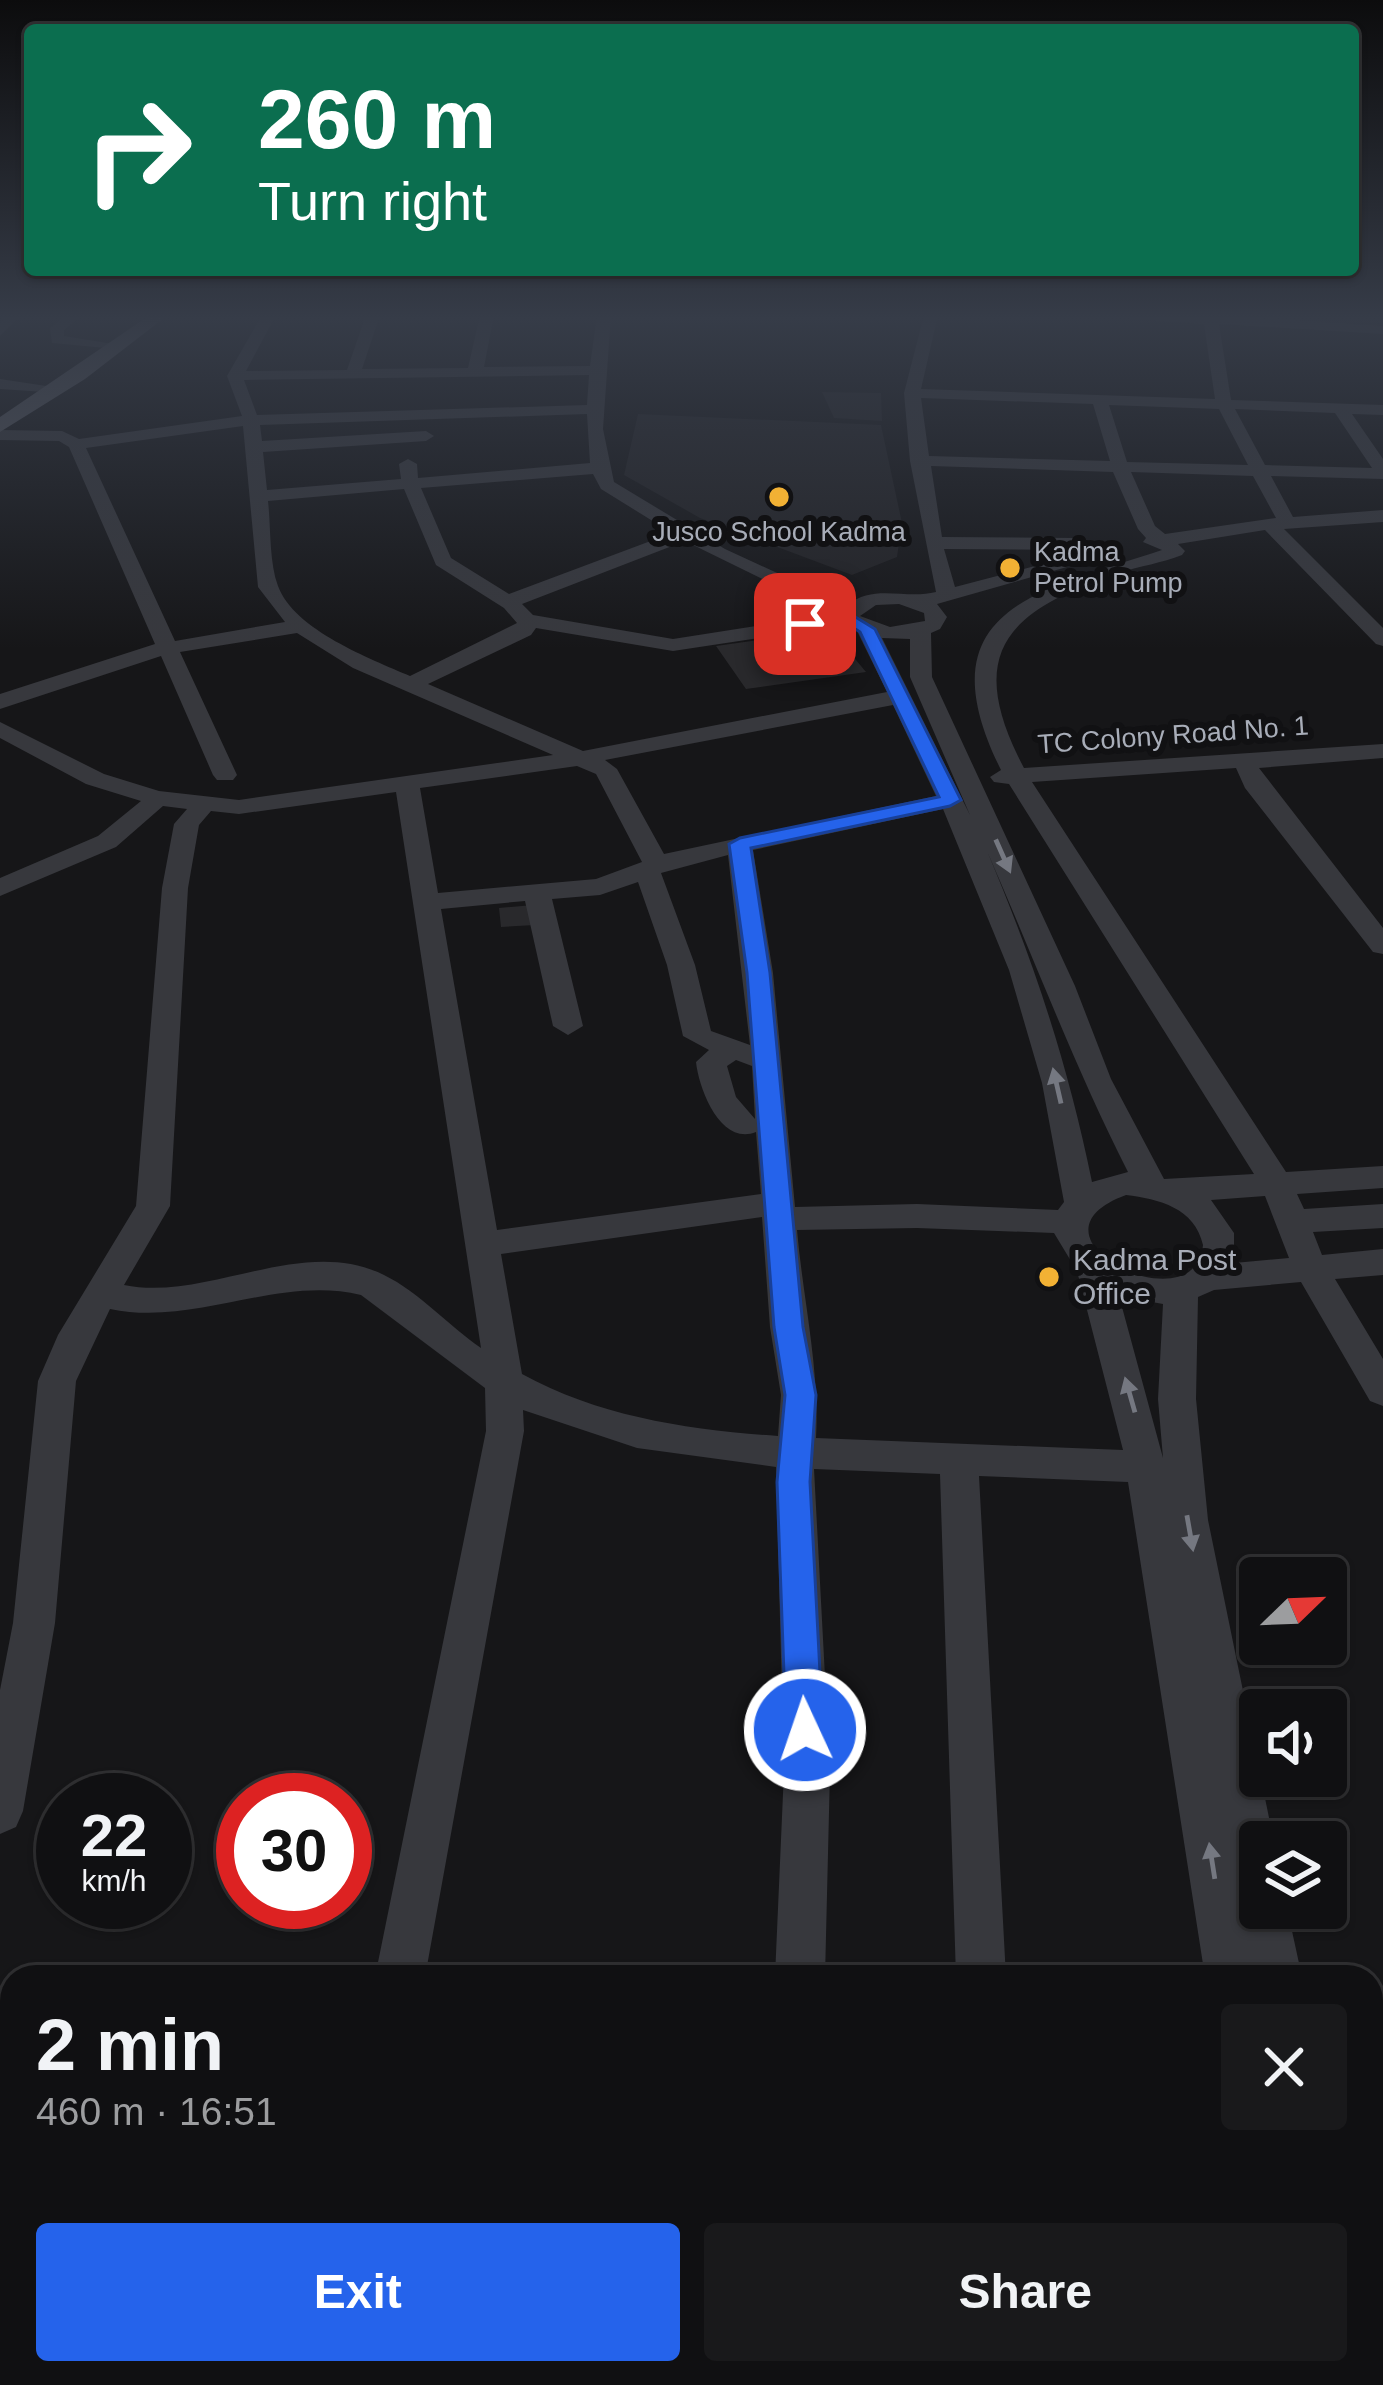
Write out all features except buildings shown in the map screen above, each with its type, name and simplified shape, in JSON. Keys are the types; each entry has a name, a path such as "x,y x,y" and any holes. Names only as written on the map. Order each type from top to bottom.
{"street":[{"path":"76,444 205,426"},
{"path":"252,426 268,587 315,638 611,775 652,867 698,1036 750,1055"},
{"path":"597,426 598,468 607,485 625,499 718,553 858,615 884,633 1021,578 1109,552 1278,523 1383,516"},
{"path":"915,426 933,543 946,592"},
{"path":"1108,426 1120,470 1148,529 1175,551 1077,580 1014,617 992,644 981,676 986,710 1016,776 1272,1177 1309,1266 1383,1391"},
{"path":"1235,426 1278,523 1383,640"},
{"path":"1352,426 1383,473"},
{"path":"473,433 543,428"},
{"path":"254,447 451,434"},
{"path":"0,435 62,436 76,444 225,775"},
{"path":"404,437 410,483 442,561 519,612 674,644 858,615 926,616"},
{"path":"919,461 1120,470 1383,473"},
{"path":"258,496 598,468"},
{"path":"1354,518 1383,543"},
{"path":"409,685 524,631 518,597 692,535"},
{"path":"933,543 1075,544 1109,552"},
{"path":"1021,578 946,592 926,616 921,677 1023,970 1057,1083 1074,1211 1072,1246 1094,1270 1120,1285 1151,1292 1309,1266 1383,1262"},
{"path":"858,615 959,790 1060,986 1096,1079 1161,1188 1200,1208 1219,1232 1222,1256 1195,1284 1177,1399 1188,1520 1246,1821"},
{"path":"0,702 114,659 301,626"},
{"path":"0,729 95,779 156,797 239,807 581,758 903,696"},
{"name":"TC Colony Road No. 1","path":"426,902 600,886 652,867 1016,776 1383,751"},
{"path":"1253,760 1247,767 1254,783 1383,946"},
{"path":"402,1965 505,1431 503,1382 407,785"},
{"path":"0,888 136,822 156,797"},
{"path":"0,1811 34,1624 57,1382 71,1346 141,1232 158,1181 175,888 187,824 202,805"},
{"path":"740,844 750,1055 779,1211 788,1327 800,1395 795,1453 807,1771 800,1965"},
{"path":"537,894 568,1026"},
{"path":"744,1126 715,1091 711,1062 750,1055"},
{"path":"481,1245 779,1211 917,1216 1074,1211 1111,1186 1161,1188 1272,1177 1383,1159"},
{"path":"1272,1177 1383,1177"},
{"path":"1291,1222 1383,1216"},
{"path":"1094,1270 1137,1418 1228,1965"},
{"path":"103,1294 140,1301 304,1277 356,1278 372,1284 503,1382 553,1407 616,1427 685,1442 795,1453 1145,1467"},
{"path":"959,1460 980,1965"},
{"path":"1267,1929 1275,1965"}],"shaded area":[{"name":"Jusco School Kadma","path":"635,426 881,426 902,523 897,557 852,575 700,518 624,475"}],"place":[{"name":"Jusco School Kadma","path":"779,497"},
{"name":"Kadma Petrol Pump","path":"1010,568"},
{"name":"Kadma Post Office","path":"1049,1277"}],"route":[{"path":"805,624 849,618 867,629 950,800 740,844 759,973 788,1327 800,1395 794,1482 805,1730"}]}
